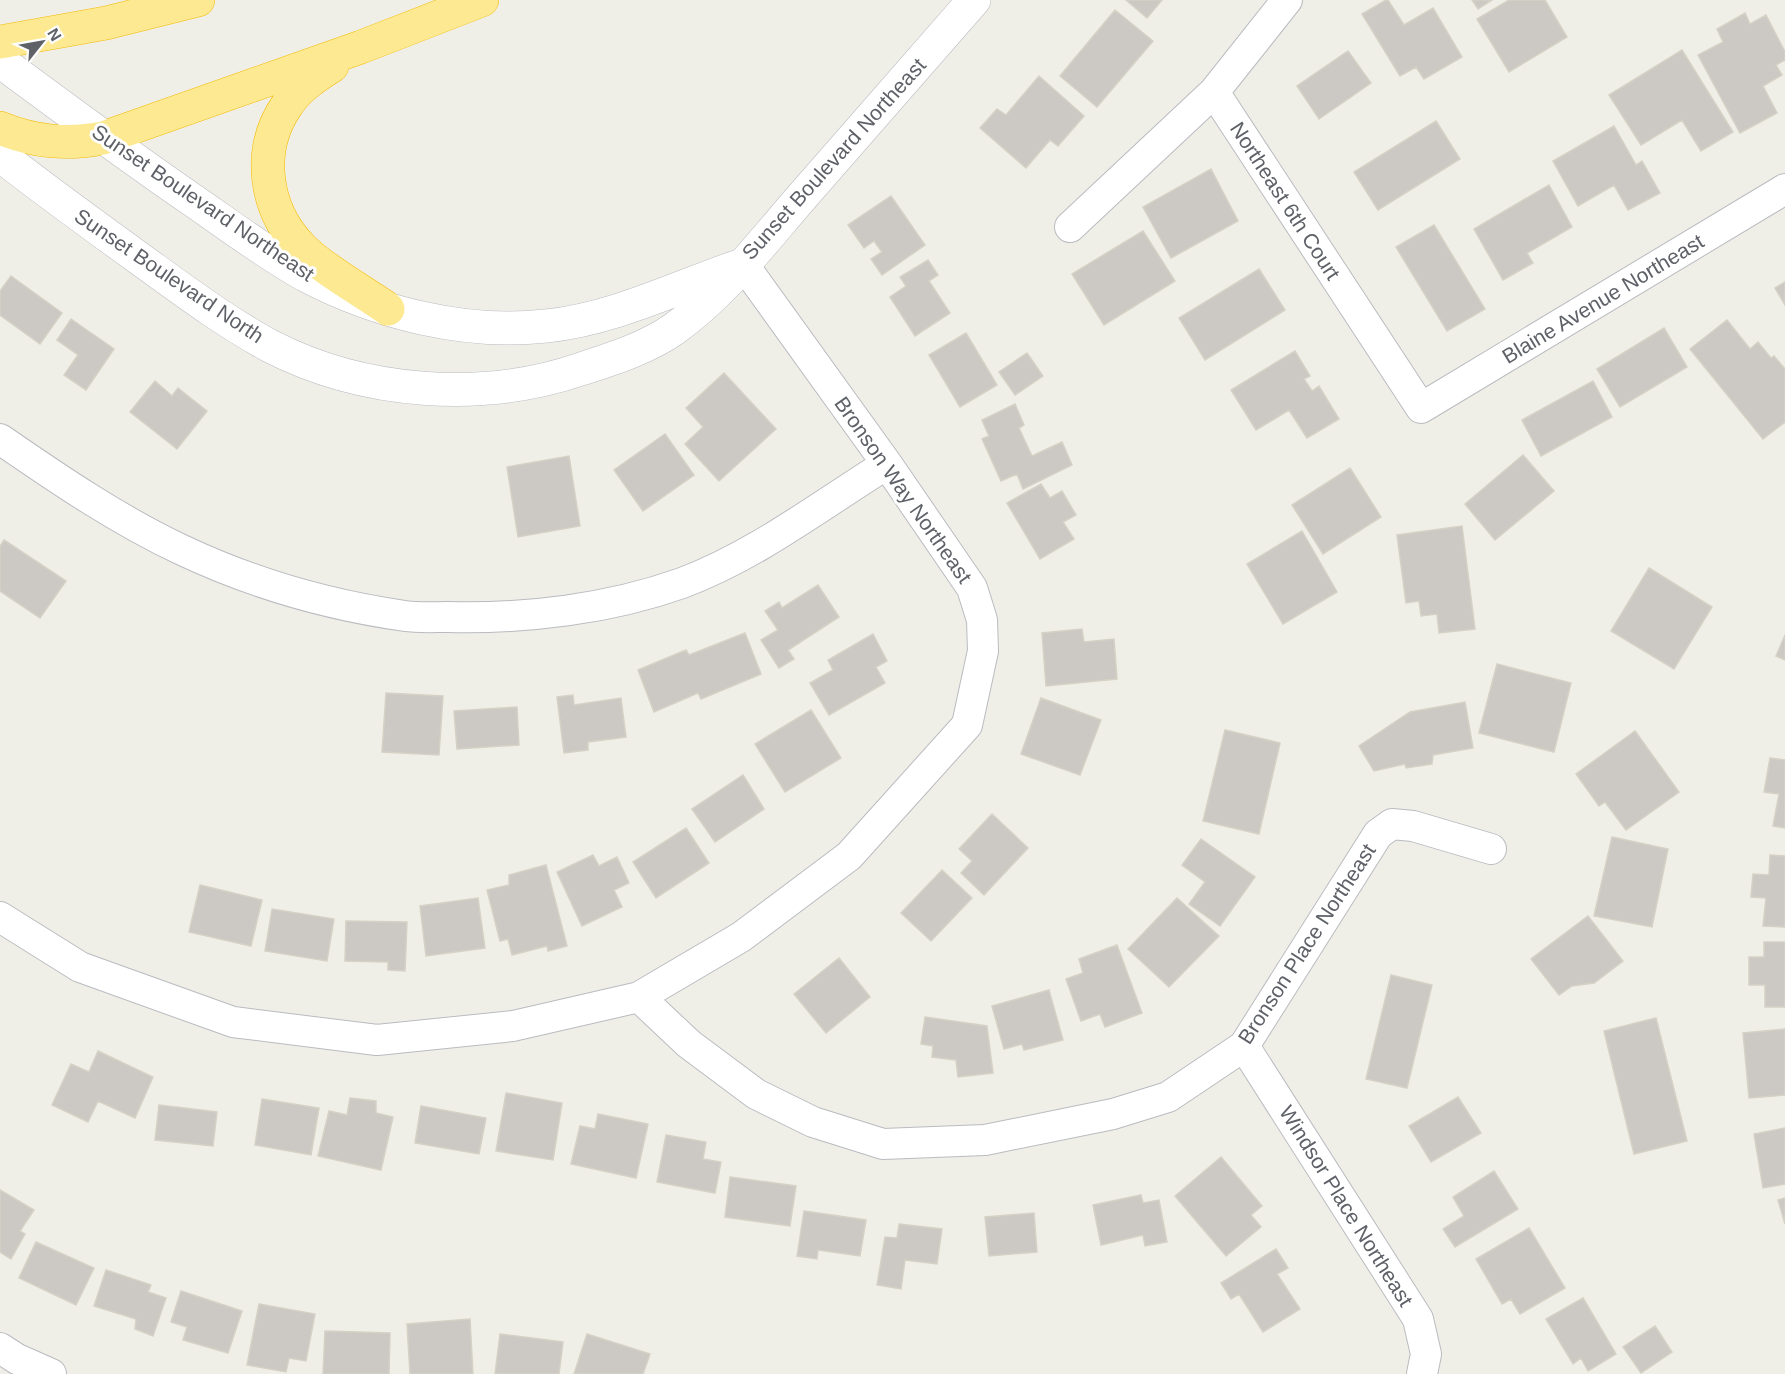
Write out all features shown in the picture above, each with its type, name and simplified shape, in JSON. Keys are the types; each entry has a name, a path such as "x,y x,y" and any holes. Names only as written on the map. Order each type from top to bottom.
{"highway":[{"path":"0,42 106,23 198,0"},
{"path":"0,128 49,142 73,144 103,138 361,47 482,0"},
{"path":"361,47 311,80 287,104 274,128 268,151 267,176 274,207 284,225 303,249 388,309"}],"main road":[{"name":"Sunset Boulevard Northeast","path":"0,61 103,138 306,275 388,309 462,327 547,326 584,320 634,306 743,264 974,0"},
{"name":"Sunset Boulevard North","path":"0,155 223,318 273,347 336,372 398,385 447,390 512,386 560,376 621,356 671,331 700,308 743,264"}],"street":[{"path":"1070,227 1214,92 1287,0"},
{"name":"Northeast 6th Court","path":"1214,92 1421,408"},
{"name":"Blaine Avenue Northeast","path":"1421,408 1785,189"},
{"name":"Bronson Way Northeast","path":"0,917 80,967 233,1022 377,1040 513,1026 639,997 741,937 849,856 967,725 983,651 982,620 972,588 887,464 743,264"},
{"path":"0,439 60,481 161,538 245,577 317,598 417,616 482,618 555,612 630,598 681,583 730,562 887,464"},
{"name":"Bronson Place Northeast","path":"639,997 689,1044 756,1094 813,1122 884,1144 985,1140 1113,1114 1168,1097 1244,1046 1378,834 1392,824 1413,826 1491,849"},
{"name":"Windsor Place Northeast","path":"1244,1046 1418,1319 1426,1354 1422,1374"},
{"path":"0,1348 17,1359 51,1374"}],"building":[{"path":"1126,0 1162,0 1147,18"},
{"path":"1386,0 1404,25 1433,8 1462,57 1424,79 1416,67 1400,76 1362,14"},
{"path":"1472,0 1492,0 1478,9"},
{"path":"1509,0 1545,0 1567,37 1509,72 1477,19"},
{"path":"1115,10 1153,41 1097,107 1060,76"},
{"path":"1745,13 1750,24 1766,15 1785,52 1785,60 1776,65 1782,75 1763,86 1777,113 1740,133 1698,55 1723,42 1717,29"},
{"path":"1682,50 1733,132 1701,151 1682,120 1641,145 1609,95"},
{"path":"1348,51 1371,83 1319,119 1297,86"},
{"path":"1039,76 1084,116 1058,146 1050,140 1026,168 980,128 997,109 1006,115"},
{"path":"1436,121 1460,159 1378,210 1354,172"},
{"path":"1614,126 1636,165 1642,161 1660,193 1628,210 1614,185 1578,206 1553,161"},
{"path":"1211,169 1238,221 1171,258 1143,207"},
{"path":"1549,185 1572,227 1527,253 1533,263 1503,280 1474,229"},
{"path":"891,196 925,245 882,275 871,259 882,252 874,241 864,248 848,225"},
{"path":"1434,225 1485,309 1447,331 1396,247"},
{"path":"1143,231 1175,281 1104,325 1072,274"},
{"path":"928,260 938,275 929,281 950,313 915,336 890,297 906,286 900,277"},
{"path":"1259,269 1285,310 1205,360 1179,318"},
{"path":"11,276 62,313 40,344 0,315 0,291"},
{"path":"1785,282 1785,305 1775,288"},
{"path":"71,319 114,349 86,390 64,375 78,355 57,340"},
{"path":"1727,320 1750,349 1758,342 1771,358 1774,356 1785,369 1785,422 1763,439 1690,349"},
{"path":"1664,328 1687,367 1620,407 1597,369"},
{"path":"966,333 997,385 960,407 929,355"},
{"path":"1295,351 1310,376 1304,379 1312,391 1319,386 1339,419 1307,438 1289,410 1256,430 1231,390"},
{"path":"1027,353 1043,376 1015,395 999,372"},
{"path":"724,373 776,429 719,481 685,444 703,427 686,408"},
{"path":"155,381 172,396 178,388 207,411 177,449 130,412"},
{"path":"1593,381 1612,417 1541,456 1522,420"},
{"path":"1015,404 1024,425 1019,428 1032,456 1062,442 1072,465 1023,489 1017,474 1001,481 982,439 989,436 982,420"},
{"path":"665,434 694,475 643,511 614,470"},
{"path":"1523,455 1554,491 1495,540 1465,504"},
{"path":"569,456 580,526 518,537 507,467"},
{"path":"1350,468 1381,517 1323,554 1292,505"},
{"path":"1041,484 1050,498 1062,491 1076,515 1063,522 1074,539 1040,559 1007,503"},
{"path":"1462,526 1475,629 1439,633 1437,614 1421,616 1419,601 1406,603 1397,535"},
{"path":"1302,531 1337,592 1283,624 1247,564"},
{"path":"4,540 66,581 40,618 0,591 0,546"},
{"path":"1649,568 1712,607 1674,669 1611,631"},
{"path":"818,585 839,617 788,650 794,659 779,668 761,640 778,630 765,611 779,602 782,608"},
{"path":"1082,629 1084,642 1114,639 1117,679 1046,686 1042,633"},
{"path":"745,633 761,674 701,699 698,693 654,712 638,670 686,650 689,655"},
{"path":"873,634 887,661 876,667 885,683 829,715 810,683 833,670 828,660"},
{"path":"1785,635 1785,660 1776,656"},
{"path":"1497,664 1571,683 1554,752 1479,733"},
{"path":"386,693 443,696 439,755 382,752"},
{"path":"573,695 574,705 621,698 626,737 588,742 588,750 564,753 557,697"},
{"path":"1041,698 1101,720 1080,775 1021,754"},
{"path":"1465,702 1473,748 1433,755 1432,764 1406,768 1405,764 1374,771 1359,746 1410,712"},
{"path":"517,707 519,745 457,749 454,711"},
{"path":"811,710 841,758 785,792 755,744"},
{"path":"1225,730 1280,743 1259,834 1203,821"},
{"path":"1635,731 1679,792 1626,830 1605,802 1599,806 1576,774"},
{"path":"1770,758 1785,760 1785,828 1773,826 1779,794 1764,792"},
{"path":"743,775 764,809 715,842 692,809"},
{"path":"992,814 1028,848 984,895 961,873 972,861 959,849"},
{"path":"686,828 709,863 656,898 633,862"},
{"path":"1612,837 1668,849 1652,927 1594,916"},
{"path":"1201,839 1255,877 1220,926 1189,904 1205,882 1182,865"},
{"path":"593,855 599,866 617,857 629,883 614,890 622,907 582,926 557,872"},
{"path":"1770,855 1785,856 1785,927 1763,926 1766,898 1751,897 1753,874 1769,875"},
{"path":"546,865 567,946 548,951 547,946 512,955 508,939 500,941 487,890 509,885 509,875"},
{"path":"942,870 972,898 931,941 901,913"},
{"path":"200,885 262,900 251,946 189,932"},
{"path":"478,898 485,948 426,956 420,906"},
{"path":"1177,898 1219,936 1169,987 1128,949"},
{"path":"272,909 334,919 327,961 265,951"},
{"path":"1588,916 1623,961 1594,983 1572,986 1559,995 1531,959"},
{"path":"346,921 407,922 405,971 388,970 388,962 345,961"},
{"path":"1764,942 1785,942 1785,1007 1765,1007 1765,985 1749,985 1749,957 1764,957"},
{"path":"1117,945 1142,1013 1105,1027 1100,1014 1081,1021 1066,979 1083,973 1079,959"},
{"path":"839,958 870,997 826,1033 794,994"},
{"path":"1391,975 1432,985 1407,1088 1366,1079"},
{"path":"1049,990 1063,1040 1024,1050 1022,1044 1004,1049 992,1006"},
{"path":"925,1017 987,1026 993,1073 958,1077 956,1060 932,1057 933,1046 921,1044"},
{"path":"1656,1018 1687,1141 1634,1154 1604,1031"},
{"path":"1785,1029 1785,1095 1749,1098 1743,1033"},
{"path":"98,1051 153,1077 135,1118 98,1101 88,1122 52,1105 71,1064 89,1072"},
{"path":"506,1093 562,1103 553,1160 496,1151"},
{"path":"1458,1097 1481,1133 1431,1162 1409,1126"},
{"path":"350,1098 376,1101 376,1113 393,1117 381,1170 318,1156 329,1111 347,1115"},
{"path":"262,1099 319,1108 311,1155 255,1145"},
{"path":"159,1105 217,1112 213,1146 155,1140"},
{"path":"421,1106 486,1118 479,1154 415,1143"},
{"path":"598,1114 648,1124 636,1178 571,1164 580,1126 595,1129"},
{"path":"1785,1128 1785,1184 1763,1188 1754,1134"},
{"path":"666,1135 706,1142 703,1159 721,1162 715,1193 657,1182"},
{"path":"1221,1157 1262,1206 1251,1215 1261,1227 1226,1256 1175,1196"},
{"path":"1494,1171 1518,1209 1455,1247 1443,1229 1464,1216 1453,1197"},
{"path":"730,1177 796,1186 790,1226 725,1217"},
{"path":"0,1190 34,1210 20,1231 25,1234 11,1259 0,1252"},
{"path":"1141,1195 1143,1203 1159,1200 1167,1242 1145,1246 1143,1235 1101,1245 1093,1205"},
{"path":"1785,1198 1785,1224 1778,1200"},
{"path":"804,1211 866,1220 860,1256 818,1250 817,1259 797,1256"},
{"path":"1034,1213 1037,1252 989,1256 985,1217"},
{"path":"899,1224 942,1229 937,1264 905,1260 901,1289 877,1285 885,1237 897,1238"},
{"path":"1529,1228 1565,1288 1520,1314 1511,1299 1502,1304 1476,1259"},
{"path":"36,1242 94,1268 76,1305 19,1278"},
{"path":"1276,1249 1288,1268 1277,1274 1300,1309 1263,1332 1239,1294 1231,1299 1221,1283"},
{"path":"106,1270 151,1285 148,1292 166,1298 153,1336 135,1329 136,1319 94,1306"},
{"path":"181,1291 242,1311 228,1353 183,1340 187,1327 171,1322"},
{"path":"1583,1298 1616,1354 1588,1371 1581,1358 1573,1364 1546,1319"},
{"path":"259,1304 315,1314 306,1361 289,1358 286,1372 247,1365"},
{"path":"470,1319 473,1374 410,1374 407,1324"},
{"path":"1655,1326 1672,1352 1641,1373 1623,1347"},
{"path":"325,1331 390,1333 389,1374 323,1374"},
{"path":"500,1334 563,1342 559,1374 495,1374"},
{"path":"587,1334 650,1354 643,1374 574,1374"}]}
